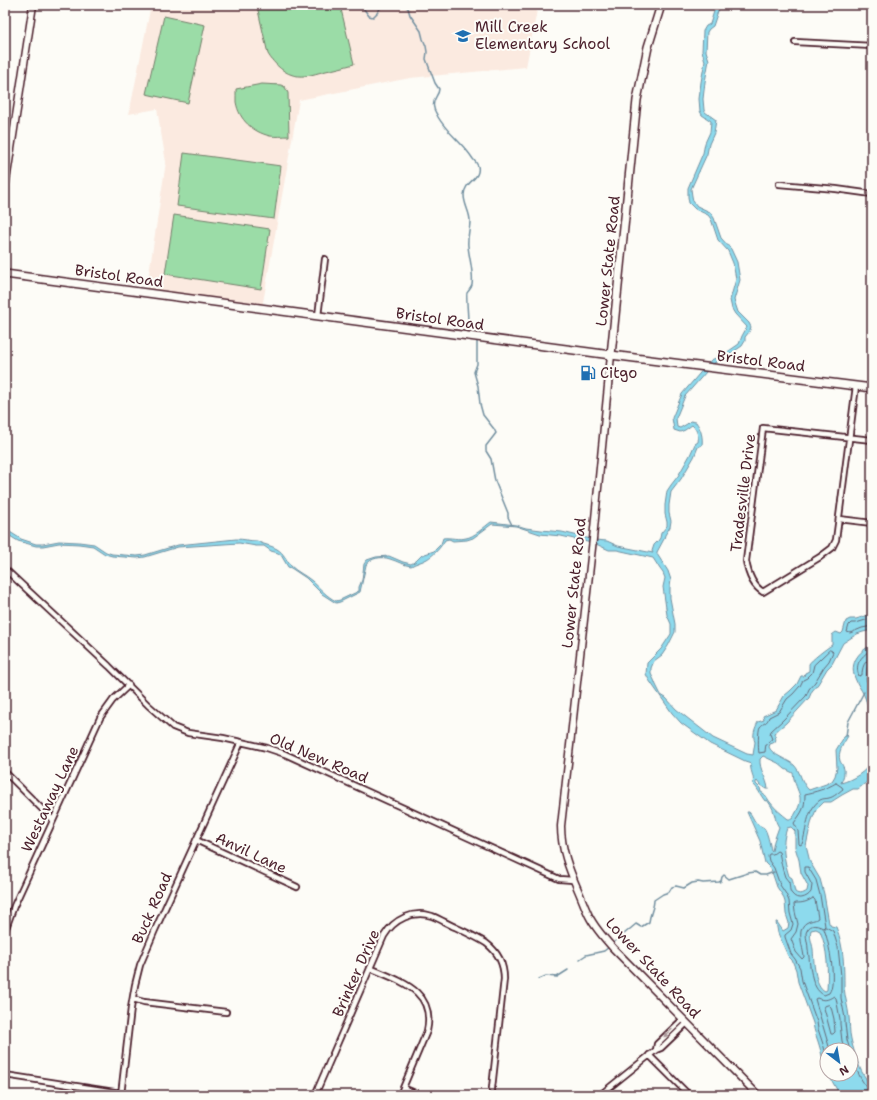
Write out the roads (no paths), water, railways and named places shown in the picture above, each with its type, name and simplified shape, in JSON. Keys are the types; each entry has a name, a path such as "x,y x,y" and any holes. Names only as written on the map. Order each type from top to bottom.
{"main road":[{"name":"Lower State Road","path":"611,355 637,100 648,47 661,5"},
{"name":"Bristol Road","path":"5,274 611,355 872,388"}],"street":[{"path":"5,188 33,5"},
{"path":"794,42 872,46"},
{"path":"779,184 872,194"},
{"path":"318,316 325,259"},
{"name":"Lower State Road","path":"611,355 561,826 564,855 589,916 606,941 758,1095"},
{"name":"Tradesville Drive","path":"849,437 763,428 746,561 747,569 759,590 763,592 820,557 832,548 836,540 856,386"},
{"path":"849,437 872,440"},
{"path":"839,519 872,523"},
{"name":"Old New Road","path":"5,570 177,730 241,742 285,754 559,879 573,880"},
{"name":"Westaway Lane","path":"5,931 14,906 100,718 113,700 129,685"},
{"name":"Buck Road","path":"121,1094 135,985 140,965 241,742"},
{"path":"5,772 53,820"},
{"name":"Anvil Lane","path":"196,840 297,887"},
{"name":"Brinker Drive","path":"315,1095 387,931 395,923 405,917 418,914 432,916 486,942 500,958 504,974 492,1095"},
{"path":"370,968 412,988 420,995 426,1008 428,1021 427,1031 400,1095"},
{"path":"133,999 144,1002 226,1012"},
{"path":"600,1095 656,1050 657,1044 685,1021"},
{"path":"649,1055 689,1095"},
{"path":"5,1075 121,1094"},
{"path":"403,1088 420,1095"}],"water":[{"path":"716,5 720,5 713,26 707,32 706,51 709,60 703,99 705,112 716,120 714,133 709,144 707,154 691,189 693,201 697,206 710,212 714,218 721,238 731,249 737,262 740,280 734,300 738,312 751,327 742,346 714,363 685,396 676,418 677,427 680,428 690,421 696,422 701,433 702,445 698,447 681,479 671,492 669,505 671,521 670,527 657,552 668,571 671,580 670,598 675,632 662,655 654,661 651,668 651,674 661,695 686,717 713,738 747,754 753,755 755,742 754,732 758,722 764,720 763,716 776,710 784,696 797,684 801,676 804,676 805,673 809,671 810,662 832,645 832,635 836,632 841,634 843,632 846,621 872,614 872,630 857,634 843,643 832,664 812,691 809,698 786,723 774,733 776,740 770,744 769,747 776,755 794,765 804,784 809,790 832,781 837,768 836,750 844,737 847,735 848,736 839,754 844,771 841,783 854,778 869,766 872,752 872,778 858,789 853,789 831,802 824,802 816,810 806,846 810,862 820,879 829,923 831,926 836,927 841,942 844,964 844,987 849,1013 852,1042 819,1042 819,1045 813,1023 798,982 796,970 778,933 776,922 783,931 788,928 789,923 786,914 785,902 777,887 771,869 765,863 760,841 747,812 750,813 756,823 764,828 772,851 779,827 771,806 767,800 765,801 753,784 751,763 710,744 681,723 672,713 646,674 647,663 661,649 671,634 671,624 667,615 663,587 665,578 653,558 617,550 609,550 596,544 561,536 540,534 516,526 492,524 473,538 453,541 449,539 445,540 437,551 430,557 411,566 387,558 376,558 370,561 366,565 360,592 336,603 322,594 306,578 288,567 281,555 264,546 239,543 178,547 137,558 112,556 105,554 93,546 79,544 59,543 36,546 18,541 5,533 5,529 21,539 36,544 59,541 79,542 94,544 112,554 137,556 178,545 236,539 257,541 279,551 293,568 336,601 359,591 364,564 367,560 376,557 389,556 411,564 422,555 434,551 441,544 443,538 463,539 469,537 476,534 491,522 562,532 595,540 607,541 618,546 653,553 652,551 654,545 667,526 665,505 667,491 678,476 695,444 698,442 696,429 692,425 680,432 674,430 672,418 682,394 711,360 723,355 739,344 747,327 732,309 730,300 736,279 733,263 728,251 718,240 711,219 708,215 695,209 689,203 688,197 688,188 710,132 711,121 702,115 700,111 699,99 705,61 702,51 703,31 706,26 710,24","holes":["763,756 778,763 793,773 794,781 800,796 797,811 792,819 788,819 776,809 756,784 757,781 760,785 768,789 760,763 760,759","791,827 795,831 795,847 801,873 808,886 807,891 798,894 795,892 792,878 789,876 784,852 785,834 787,828","816,929 820,931 825,945 827,960 827,990 825,991 819,984 814,966 810,933 811,930"]},
{"path":"872,645 872,660 867,668 866,680 872,689 872,711 868,706 856,680 853,673 853,667 859,654"},
{"path":"859,1065 869,1084 872,1095 840,1095 833,1082 859,1082"}],"waterway":[{"path":"361,5 369,16 373,17 382,5"},
{"path":"403,5 408,8 410,15 421,31 426,46 426,59 435,83 439,89 433,105 435,111 442,123 465,148 478,166 477,174 467,186 464,195 470,218 468,243 472,275 472,285 467,293 468,320 477,335"},
{"path":"477,339 477,364 474,372 478,386 480,404 483,415 496,433 486,446 486,451 491,459 495,481 512,525"},
{"path":"846,736 848,722 864,692"},
{"path":"612,944 636,924 641,927 649,922 654,900 669,892 672,887 676,886 684,888 692,883 719,882 724,875 729,879 748,873 755,872 760,875 766,875 774,872"},
{"path":"580,959 586,955 604,951 609,947"},
{"path":"539,979 546,976 557,977 568,970"}],"place":[{"name":"Mill Creek Elementary School","path":"463,36"},
{"name":"Citgo","path":"588,373"}]}
